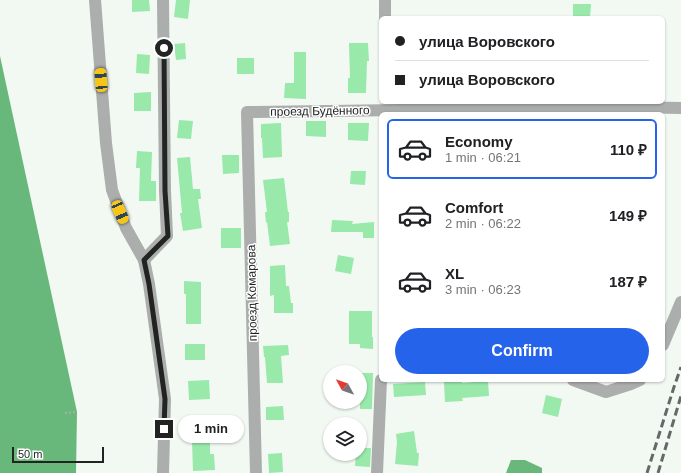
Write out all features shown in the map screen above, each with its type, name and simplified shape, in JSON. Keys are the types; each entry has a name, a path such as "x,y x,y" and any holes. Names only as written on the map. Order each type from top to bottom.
{"street":[{"path":"95,0 106,143 112,190 126,228 144,260 149,284 165,399 163,473"},
{"path":"144,260 168,236 165,191 163,0"},
{"path":"385,0 385,16"},
{"name":"проезд Будённого","path":"247,112 385,109 625,110 681,108"},
{"name":"проезд Комарова","path":"247,112 256,473"},
{"path":"665,340 681,302"},
{"path":"377,473 381,382"},
{"path":"578,382 606,392 636,382"}],"path":[{"path":"65,413 77,412"}],"shaded area":[{"path":"0,56 77,412 76,473 0,473"},
{"path":"511,460 525,460 542,468 542,473 506,473"}],"building":[{"path":"132,0 149,0 150,11 132,12"},
{"path":"176,0 190,0 188,19 174,17"},
{"path":"573,4 591,4 590,16 573,16"},
{"path":"185,43 186,59 176,60 174,44"},
{"path":"349,43 368,43 369,61 367,61 366,93 348,93 348,78 350,78"},
{"path":"294,52 306,52 306,99 284,98 285,83 294,83"},
{"path":"137,54 150,55 149,74 136,73"},
{"path":"237,58 254,58 254,74 237,74"},
{"path":"151,92 151,111 134,111 134,93"},
{"path":"179,120 193,121 191,139 177,138"},
{"path":"306,121 326,121 326,137 306,136"},
{"path":"281,123 282,157 263,158 261,124"},
{"path":"348,123 369,123 368,141 348,140"},
{"path":"137,151 152,152 151,181 156,181 156,201 139,201 140,168 136,168"},
{"path":"222,155 239,155 239,173 223,174"},
{"path":"190,157 193,189 200,189 201,199 198,199 202,228 183,231 180,213 182,213 177,158"},
{"path":"351,171 366,171 365,185 350,184"},
{"path":"284,178 289,212 289,222 287,222 290,244 270,246 267,222 266,223 265,212 267,212 263,180"},
{"path":"332,220 353,221 352,224 374,222 374,238 363,238 363,232 331,232"},
{"path":"221,228 241,228 241,248 221,248"},
{"path":"338,255 354,258 351,274 335,271"},
{"path":"285,265 286,286 289,286 291,303 293,303 293,313 274,313 274,295 270,296 270,266"},
{"path":"184,281 201,282 201,324 186,324 186,294 184,294"},
{"path":"349,311 372,311 373,349 360,348 360,344 349,344"},
{"path":"185,344 205,344 205,360 185,360"},
{"path":"288,345 289,355 281,356 283,383 267,383 263,346"},
{"path":"367,373 373,373 372,409 367,409"},
{"path":"209,380 210,399 189,400 188,381"},
{"path":"425,382 426,395 394,397 393,384"},
{"path":"444,382 488,382 489,396 462,398 463,401 445,402"},
{"path":"546,395 562,399 558,417 542,413"},
{"path":"283,406 284,420 266,420 266,407"},
{"path":"190,420 210,420 210,454 214,454 215,470 193,471 192,441 190,441"},
{"path":"414,431 417,453 419,453 418,466 395,464 397,442 396,434"},
{"path":"367,448 371,448 370,467 355,466 355,461 367,461"},
{"path":"282,453 283,472 269,473 268,454"}],"railway":[{"path":"647,473 681,367"},
{"path":"658,473 681,396"}],"route":[{"path":"164,48 165,191 168,236 144,260 149,284 165,399 164,429"}]}
